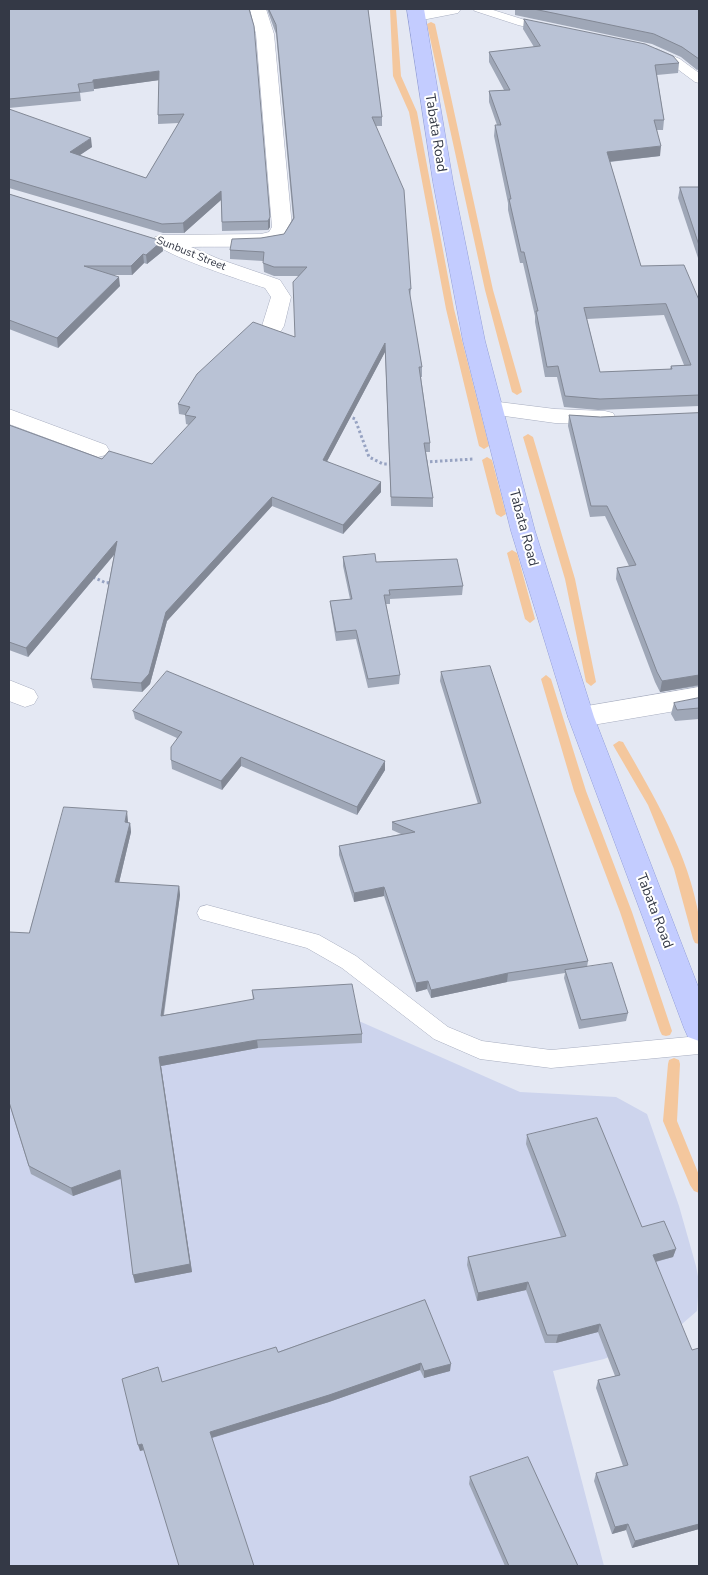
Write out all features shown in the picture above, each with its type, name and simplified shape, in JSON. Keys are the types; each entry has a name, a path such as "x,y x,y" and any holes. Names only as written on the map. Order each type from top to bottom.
{"main road":[{"name":"Tabata Road","path":"416,13 443,182 474,341 526,540 581,717 699,1028"}],"street":[{"name":"Sunbust Street","path":"258,9 265,34 282,227 277,237 261,240 153,239 212,263 273,284 281,297 273,326"},
{"path":"416,13 452,9"},
{"path":"491,408 555,416 598,419 626,418"},
{"path":"9,416 98,450"},
{"path":"581,717 699,697"}],"lane":[{"path":"479,9 522,23 558,30"},
{"path":"648,49 676,62 699,79"},
{"path":"207,913 312,941 349,962 441,1033 480,1050 551,1059 699,1045"}],"path":[{"path":"340,416 349,416 355,419 366,454 375,462 402,464"},
{"path":"421,462 504,458"},
{"path":"88,576 106,582 116,580"}],"shaded area":[{"path":"9,971 137,1019 343,1014 520,1092 616,1097 647,1114 679,1206 696,1266 699,1282 697,1311 675,1330 604,1359 553,1371 604,1566 9,1566"}],"building":[{"path":"9,9 249,9 254,26 270,217 268,221 222,222 221,191 183,223 162,224 9,179 9,109 91,138 70,152 146,178 184,114 158,115 159,71 93,80 93,82 78,84 80,92 9,99"},
{"path":"269,9 368,9 382,117 372,117 404,190 411,289 409,289 422,367 419,367 430,443 424,443 433,498 391,497 385,343 323,460 381,482 343,525 272,497 166,612 149,674 141,683 91,679 117,541 26,648 9,642 9,425 102,459 109,451 152,464 196,417 185,415 190,407 178,404 197,374 253,322 295,337 293,282 307,267 274,267 263,263 264,252 230,250 232,239 261,238 284,234 294,218 276,25"},
{"path":"534,9 699,9 699,59 682,47 654,34"},
{"path":"524,19 645,44 673,56 679,63 655,65 664,120 654,120 661,146 607,152 641,266 684,265 699,300 699,395 600,399 565,396 558,366 547,367 536,311 538,311 524,252 521,252 495,125 501,125 489,91 510,90 489,52 540,46","holes":["666,304 691,365 671,366 672,369 600,372 584,308"]},
{"path":"680,187 699,187 699,245"},
{"path":"9,194 162,241 146,255 143,254 131,266 84,266 119,277 57,338 9,320"},
{"path":"699,413 699,675 662,681 617,568 636,565 607,506 591,506 569,415 600,417"},
{"path":"375,554 376,562 457,559 463,586 389,590 390,595 384,595 400,675 368,679 356,630 336,632 330,601 352,599 343,557"},
{"path":"490,666 588,961 508,973 431,990 428,981 416,983 384,887 354,893 339,846 415,832 392,822 481,803 441,672"},
{"path":"167,671 385,761 357,807 241,757 221,781 171,760 171,747 182,732 133,711"},
{"path":"699,698 699,708 677,710 674,703"},
{"path":"64,807 127,811 125,822 130,823 115,882 179,886 161,1016 254,999 252,990 352,984 362,1034 257,1040 159,1057 190,1264 133,1275 120,1170 71,1188 29,1166 9,1102 9,932 29,933"},
{"path":"612,963 628,1013 581,1020 565,970"},
{"path":"597,1118 642,1227 664,1221 676,1249 653,1255 692,1350 699,1348 699,1524 635,1541 628,1524 615,1527 596,1473 628,1465 598,1380 620,1375 600,1324 558,1335 547,1335 528,1282 478,1293 468,1257 566,1236 527,1135"},
{"path":"425,1300 451,1364 424,1371 421,1363 329,1395 210,1432 254,1566 179,1566 142,1444 138,1445 122,1379 158,1367 162,1382 276,1347 278,1352"},
{"path":"528,1457 578,1566 509,1566 470,1477"}],"waterway":[{"path":"393,9 397,76 413,112 450,309 484,446"},
{"path":"431,24 489,290 517,392"},
{"path":"528,437 570,579 591,682"},
{"path":"487,460 501,514"},
{"path":"512,553 530,619"},
{"path":"546,679 580,791 626,912 666,1031"},
{"path":"619,745 653,804 680,869 699,939"},
{"path":"674,1064 670,1121 699,1187"}]}
